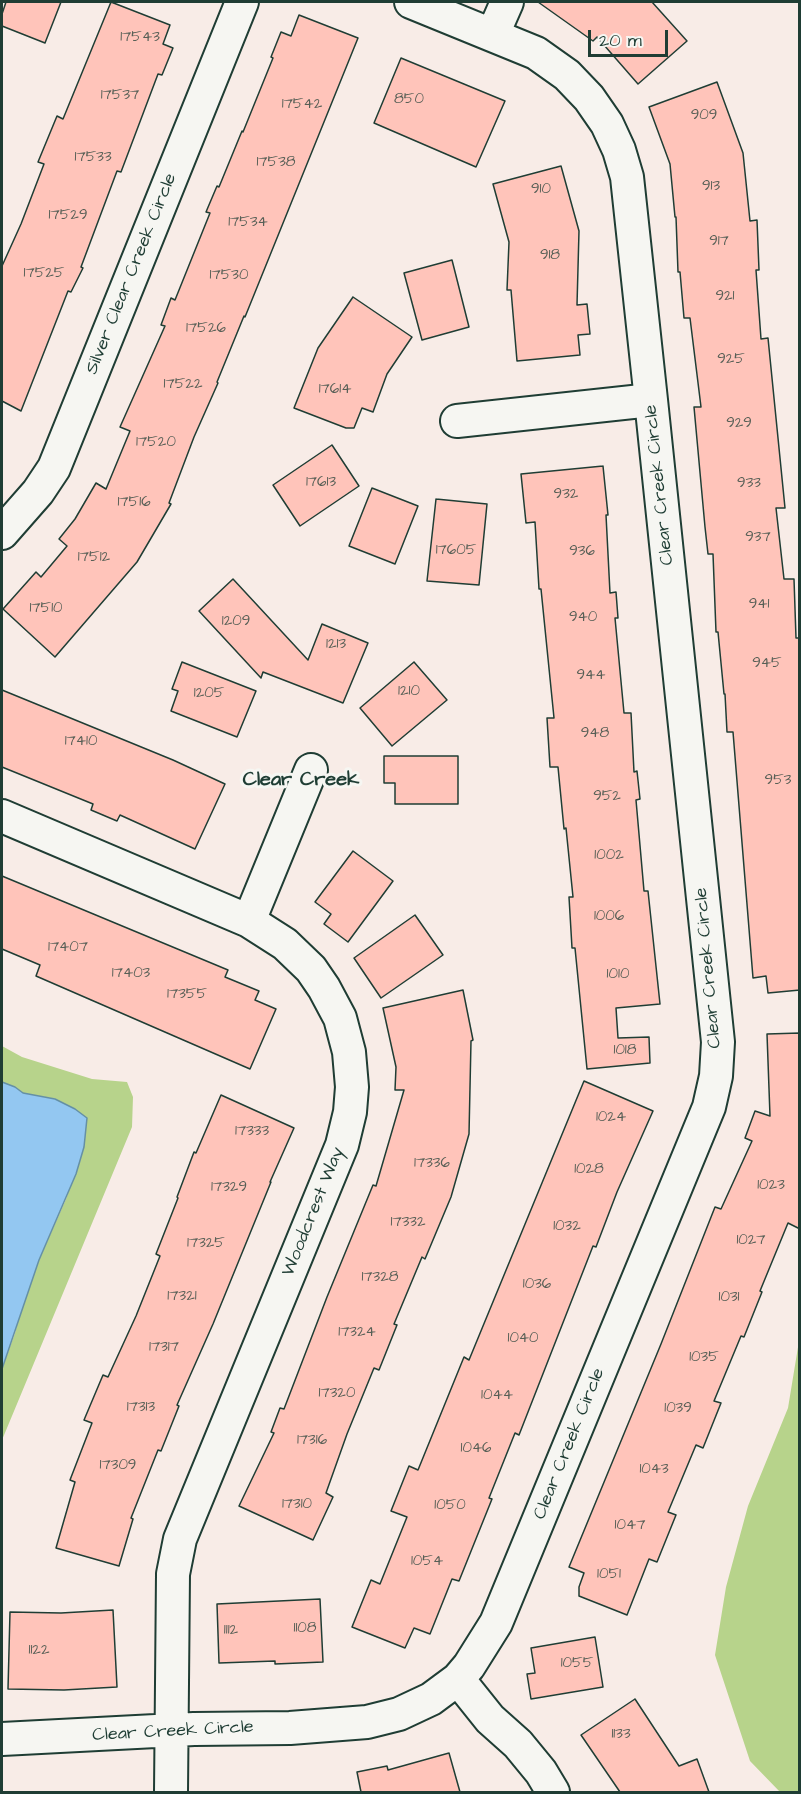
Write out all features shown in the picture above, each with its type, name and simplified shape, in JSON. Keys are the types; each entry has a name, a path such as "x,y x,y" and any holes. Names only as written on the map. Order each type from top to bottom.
{"street":[{"name":"Silver Clear Creek Circle","path":"2,533 38,492 54,468 243,2"},
{"name":"Clear Creek Circle","path":"2,1739 290,1728 367,1722 399,1714 431,1699 458,1679 469,1666 496,1623 709,1107 717,1076 718,1042 627,177 619,150 602,115 590,98 567,75 536,53 411,2"},
{"path":"494,34 507,2"},
{"path":"457,421 651,400"},
{"path":"249,921 311,770"},
{"name":"Woodcrest Way","path":"2,816 249,921 285,944 311,969 324,987 340,1018 349,1052 352,1087 350,1112 342,1144 180,1539 173,1574 171,1792"},
{"path":"458,1679 490,1719 518,1744 541,1772 553,1792"}],"green space":[{"path":"2,1046 22,1057 92,1079 127,1082 133,1097 132,1127 2,1440 2,1369 22,1306 66,1199 84,1147 56,1099 23,1093 2,1082"},
{"path":"799,1341 800,1792 780,1792 750,1761 715,1655 726,1587 748,1506 788,1408"}],"water":[{"path":"2,1082 23,1093 55,1099 87,1118 84,1147 76,1174 39,1260 2,1369"}],"building":[{"path":"6,2 61,2 45,43 2,26 2,14"},
{"path":"111,2 170,25 163,44 173,48 162,75 158,74 121,172 117,171 81,267 83,268 71,292 68,291 21,411 2,401 2,266 44,164 38,162 57,116 63,119"},
{"path":"538,2 652,2 687,41 638,84 597,37 593,41"},
{"path":"299,15 358,38 194,437 169,503 171,504 137,562 55,657 3,609 36,572 41,577 67,546 59,539 75,519 96,483 106,489 130,431 120,427 165,326 161,325 171,298 175,300 210,213 206,212 243,132 281,32 291,36"},
{"path":"401,58 505,101 476,167 374,123"},
{"path":"717,82 743,153 750,221 757,220 759,270 756,270 761,339 768,338 785,508 776,508 784,579 794,579 796,638 799,638 800,990 768,993 766,976 753,978 733,732 727,732 725,694 718,632 716,632 713,554 708,554 694,407 701,407 690,318 684,318 680,272 678,272 676,217 670,164 649,107"},
{"path":"561,166 579,231 577,305 587,304 590,334 578,335 580,355 517,361 511,290 507,290 509,242 493,184"},
{"path":"452,260 469,327 422,340 404,273"},
{"path":"353,297 412,337 387,374 373,412 362,408 354,428 346,428 294,408 318,348"},
{"path":"332,445 359,486 300,526 273,485"},
{"path":"603,466 608,515 606,515 610,593 616,592 618,618 615,618 624,713 631,713 634,772 637,771 640,799 636,800 644,891 648,891 660,1004 616,1008 618,1038 649,1037 650,1063 587,1069 575,948 572,948 569,897 573,897 566,828 564,829 558,767 550,767 547,718 554,718 541,589 539,589 535,522 526,523 521,474"},
{"path":"372,488 418,506 395,564 349,546"},
{"path":"436,499 487,504 479,585 427,581"},
{"path":"233,579 308,660 322,624 368,643 343,703 263,672 261,678 199,611"},
{"path":"182,662 256,691 237,737 171,711 178,691 172,689"},
{"path":"414,662 447,700 392,746 360,708"},
{"path":"2,690 173,760 225,784 195,849 120,815 117,821 91,810 93,804 2,767"},
{"path":"384,756 458,756 458,804 395,804 395,783 384,783"},
{"path":"353,851 393,881 348,942 324,924 331,914 315,902"},
{"path":"2,876 228,970 225,977 259,991 255,1000 276,1009 250,1069 36,976 40,965 2,949"},
{"path":"415,915 443,955 381,998 354,958"},
{"path":"463,990 473,1040 471,1041 469,1134 451,1197 425,1259 422,1257 394,1324 397,1325 379,1370 374,1368 347,1434 326,1493 333,1497 313,1540 239,1506 274,1433 271,1432 280,1408 284,1409 373,1185 376,1186 404,1090 395,1090 396,1067 383,1008"},
{"path":"800,1033 800,1229 788,1223 744,1337 741,1336 714,1401 721,1403 703,1448 696,1445 668,1512 676,1515 657,1562 649,1559 627,1615 579,1596 579,1587 584,1573 569,1567 715,1207 721,1209 752,1141 745,1138 755,1111 770,1116 767,1034"},
{"path":"584,1081 653,1111 617,1192 596,1247 593,1246 519,1435 515,1433 489,1498 492,1499 459,1581 452,1579 430,1634 414,1628 405,1648 352,1627 371,1580 380,1584 407,1517 391,1511 409,1466 418,1470 464,1357 469,1360"},
{"path":"221,1095 294,1128 177,1405 179,1406 161,1451 158,1450 131,1518 133,1519 119,1566 56,1548 75,1482 70,1480 92,1423 84,1420 103,1375 108,1377 136,1316 160,1256 156,1254 194,1152 196,1153"},
{"path":"320,1599 323,1662 219,1663 217,1604"},
{"path":"113,1610 117,1687 64,1690 8,1689 10,1612 61,1613"},
{"path":"595,1637 603,1687 531,1699 527,1674 535,1673 531,1648"},
{"path":"635,1699 679,1766 697,1759 709,1792 620,1792 581,1735"},
{"path":"449,1753 460,1792 361,1792 357,1772 387,1766 388,1770"}],"district":[{"name":"Clear Creek","path":"301,781"}]}
